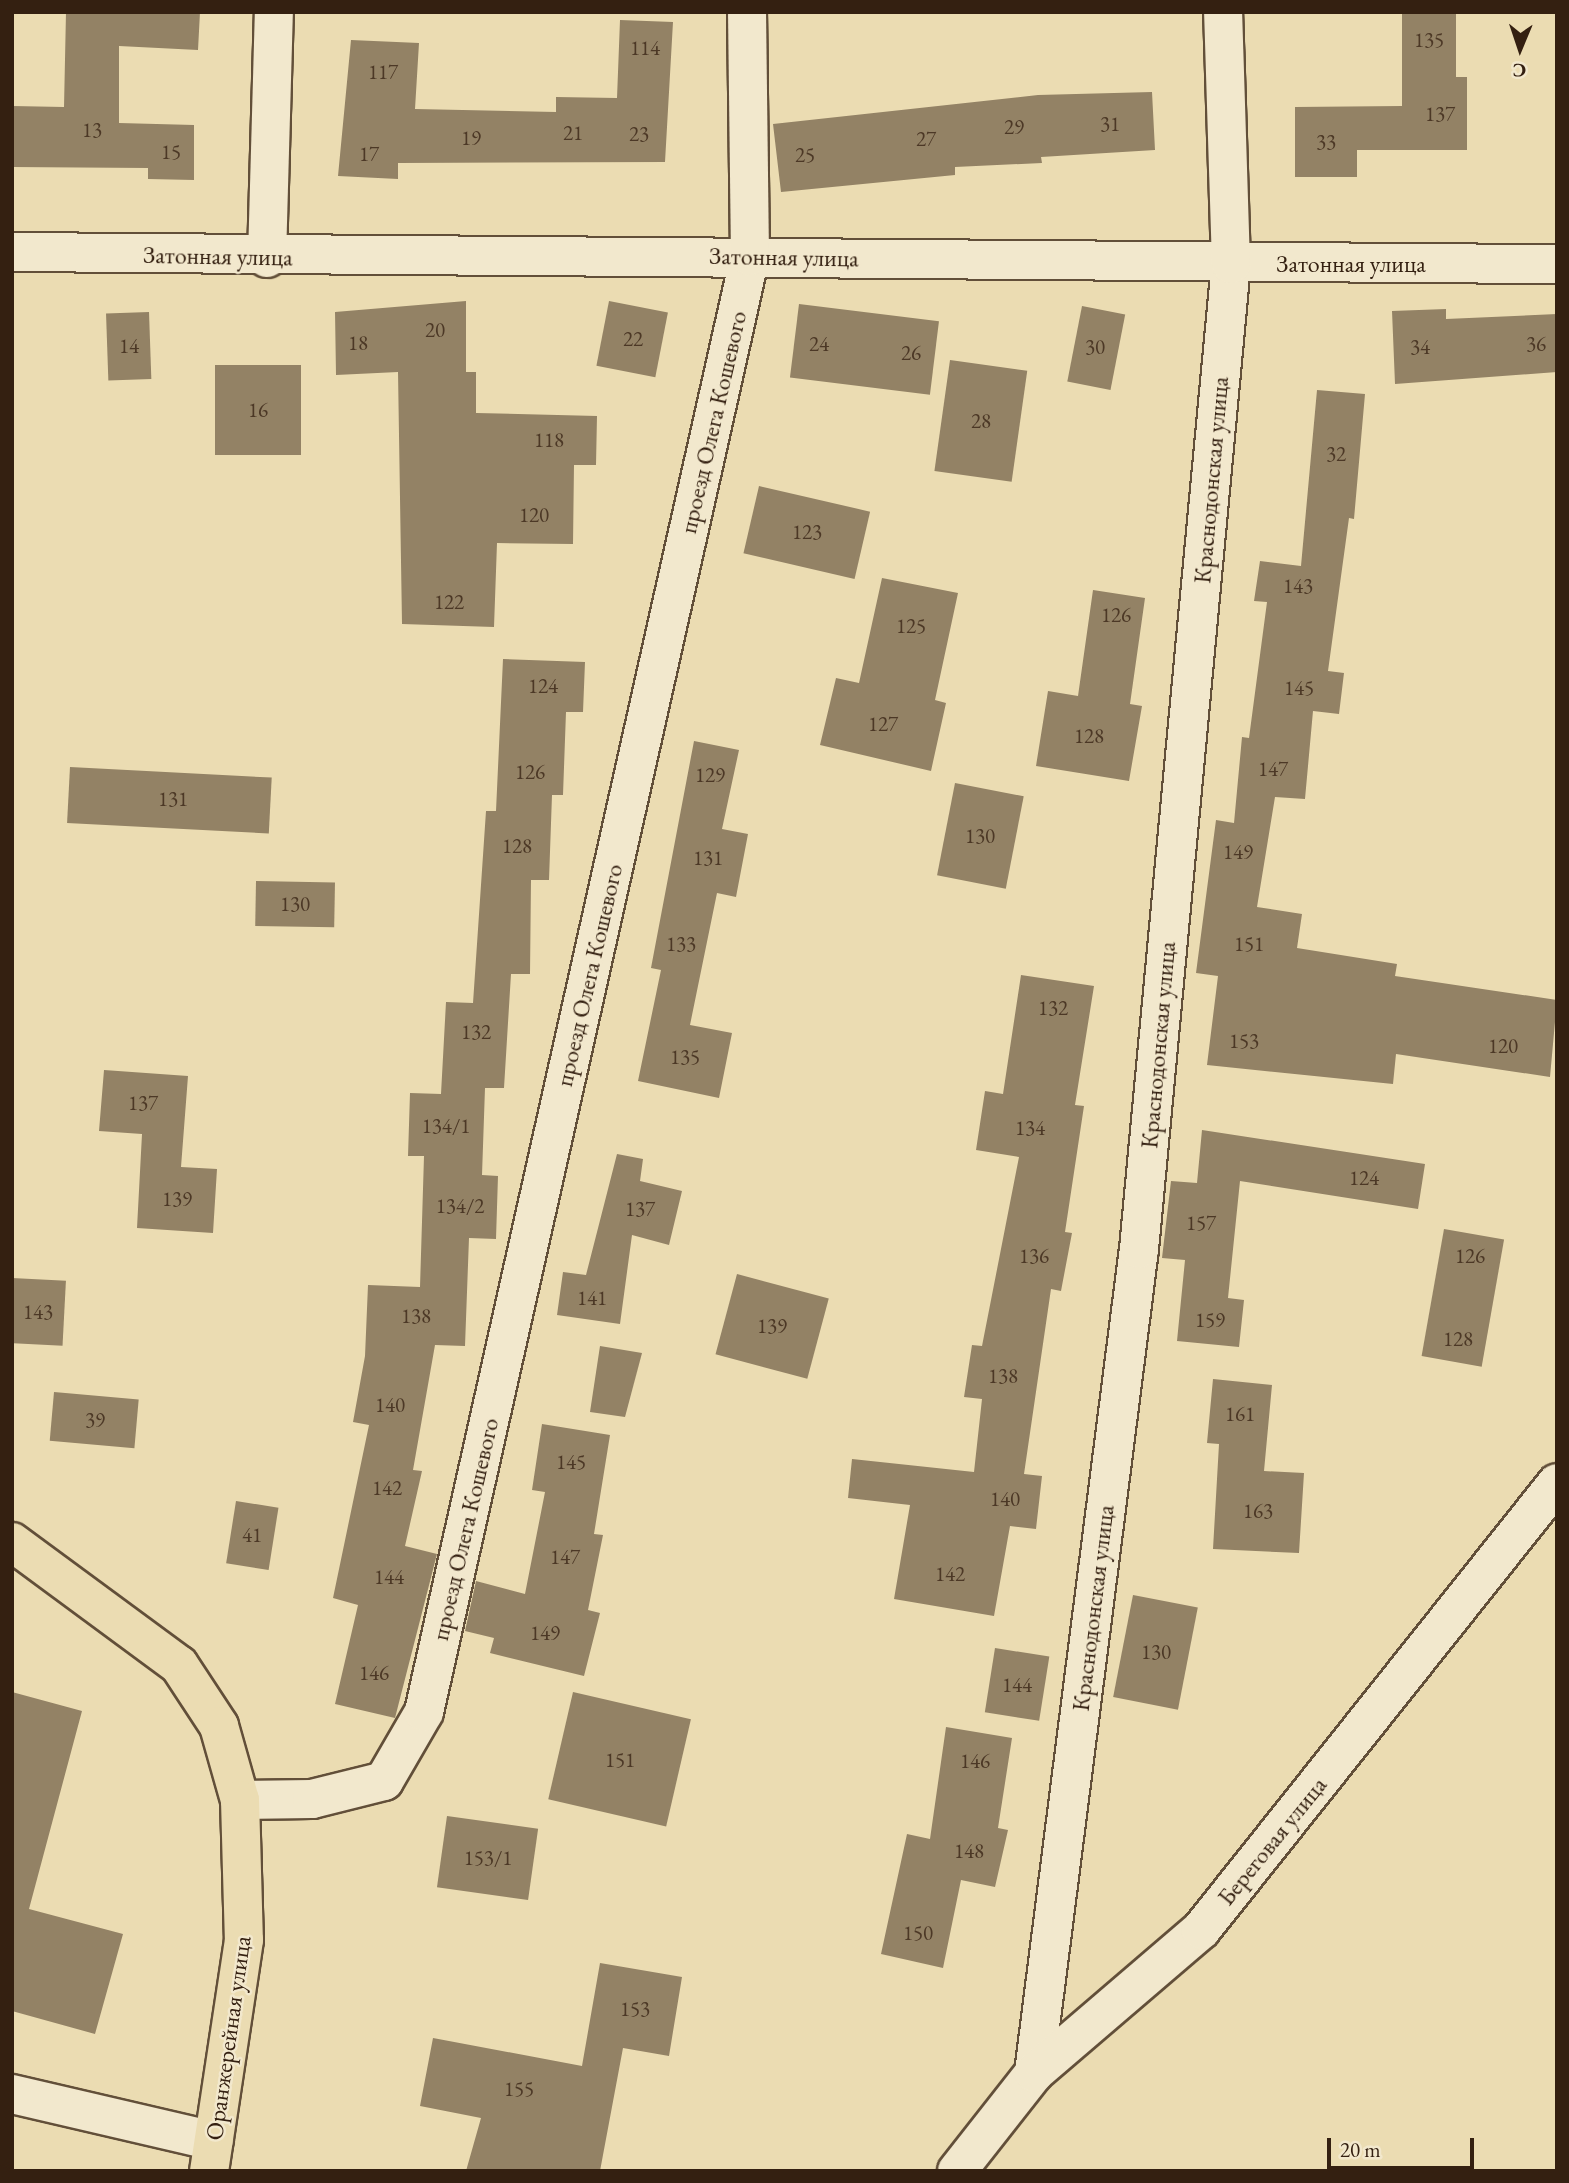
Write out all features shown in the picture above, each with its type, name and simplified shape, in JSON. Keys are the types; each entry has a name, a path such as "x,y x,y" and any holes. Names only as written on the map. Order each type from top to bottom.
{"main road":[{"name":"Оранжерейная улица","path":"12,1542 179,1665 219,1726 240,1800 244,1940 212,2156"}],"street":[{"path":"267,257 274,12"},
{"name":"проезд Олега Кошевого","path":"240,1800 312,1799 384,1781 424,1712 750,256 747,12"},
{"name":"Краснодонская улица","path":"1034,2073 1139,1249 1231,264 1223,12"},
{"name":"Затонная улица","path":"12,252 267,257 750,256 1231,264 1557,264"},
{"name":"Береговая улица","path":"957,2171 1034,2073 1200,1930 1557,1483"},
{"path":"12,2094 212,2156"}],"building":[{"path":"66,12 200,12 198,50 119,46 119,123 194,125 194,180 148,179 148,168 12,167 12,106 64,107"},
{"path":"1402,12 1456,12 1456,77 1467,77 1467,150 1357,150 1357,177 1295,177 1295,107 1402,106"},
{"path":"620,20 673,22 665,162 398,163 398,179 338,176 351,40 419,43 415,109 556,112 556,97 617,98"},
{"path":"1152,92 1155,150 1041,157 1042,163 955,167 955,175 781,192 773,124 1038,95"},
{"path":"466,301 466,372 476,372 476,413 597,416 596,465 574,465 573,544 497,543 494,627 402,624 398,372 336,375 335,312"},
{"path":"609,301 668,312 655,377 596,366"},
{"path":"799,304 939,321 930,395 790,377"},
{"path":"1082,306 1125,314 1110,390 1067,382"},
{"path":"1446,309 1446,319 1557,314 1557,372 1395,384 1392,311"},
{"path":"149,312 151,379 108,380 106,314"},
{"path":"950,360 1027,371 1012,482 934,471"},
{"path":"215,365 301,365 301,455 215,455"},
{"path":"1317,390 1365,394 1354,519 1349,518 1328,671 1344,673 1339,714 1313,711 1305,799 1275,797 1257,907 1302,914 1297,948 1397,964 1395,976 1557,1000 1550,1077 1396,1054 1393,1084 1207,1065 1218,976 1196,973 1216,820 1234,823 1242,737 1249,738 1267,602 1254,601 1260,561 1301,566"},
{"path":"759,486 870,512 855,579 743,553"},
{"path":"882,578 958,593 935,700 946,703 931,771 820,745 836,678 859,683"},
{"path":"1093,590 1145,598 1130,704 1142,706 1129,781 1036,766 1048,691 1078,696"},
{"path":"503,659 585,662 583,712 566,712 563,795 552,795 549,880 531,880 530,974 511,974 504,1088 485,1088 482,1175 498,1176 496,1239 469,1238 465,1346 435,1345 413,1470 422,1471 405,1546 437,1554 395,1718 335,1704 358,1605 333,1598 369,1425 353,1422 365,1356 368,1285 420,1287 424,1156 408,1156 410,1093 441,1094 446,1002 473,1003 486,811 496,811"},
{"path":"694,741 739,750 722,829 748,834 736,897 717,893 690,1025 732,1033 719,1098 638,1081 661,970 651,968"},
{"path":"70,767 272,778 269,833 67,823"},
{"path":"955,783 1024,796 1006,889 937,875"},
{"path":"256,881 335,882 334,927 255,926"},
{"path":"1021,975 1094,986 1075,1105 1084,1106 1065,1232 1072,1233 1061,1291 1051,1289 1024,1474 1042,1476 1036,1529 1010,1526 994,1616 894,1599 910,1505 848,1498 852,1459 974,1472 982,1399 964,1397 972,1345 982,1346 1019,1157 976,1150 985,1091 1003,1094"},
{"path":"104,1070 188,1076 181,1167 217,1169 213,1233 137,1228 142,1134 99,1131"},
{"path":"1202,1130 1425,1164 1418,1209 1240,1181 1228,1298 1244,1300 1239,1347 1177,1341 1185,1260 1162,1258 1171,1181 1197,1183"},
{"path":"617,1154 643,1159 640,1181 682,1191 669,1245 632,1235 620,1324 557,1315 563,1272 586,1275"},
{"path":"1444,1229 1504,1240 1482,1367 1422,1356"},
{"path":"737,1274 829,1299 807,1379 716,1354"},
{"path":"12,1278 66,1281 63,1346 12,1343"},
{"path":"600,1346 642,1353 625,1417 590,1412"},
{"path":"1213,1379 1272,1385 1264,1471 1304,1473 1299,1553 1213,1549 1219,1444 1207,1443"},
{"path":"54,1392 139,1399 134,1448 50,1441"},
{"path":"542,1424 610,1435 594,1534 603,1535 588,1610 600,1613 584,1676 490,1653 494,1638 465,1631 476,1581 525,1594 545,1492 532,1490"},
{"path":"236,1501 278,1508 269,1570 226,1563"},
{"path":"1133,1595 1198,1608 1178,1710 1113,1697"},
{"path":"995,1648 1049,1657 1039,1721 985,1712"},
{"path":"12,1692 82,1711 29,1909 123,1934 95,2034 12,2011"},
{"path":"573,1692 691,1719 666,1826 548,1799"},
{"path":"946,1727 1012,1738 998,1828 1008,1830 995,1887 961,1880 943,1968 881,1954 907,1834 930,1839"},
{"path":"447,1816 538,1829 528,1900 437,1887"},
{"path":"600,1963 682,1977 669,2056 623,2048 600,2171 466,2171 481,2118 420,2106 433,2038 582,2066"}]}
